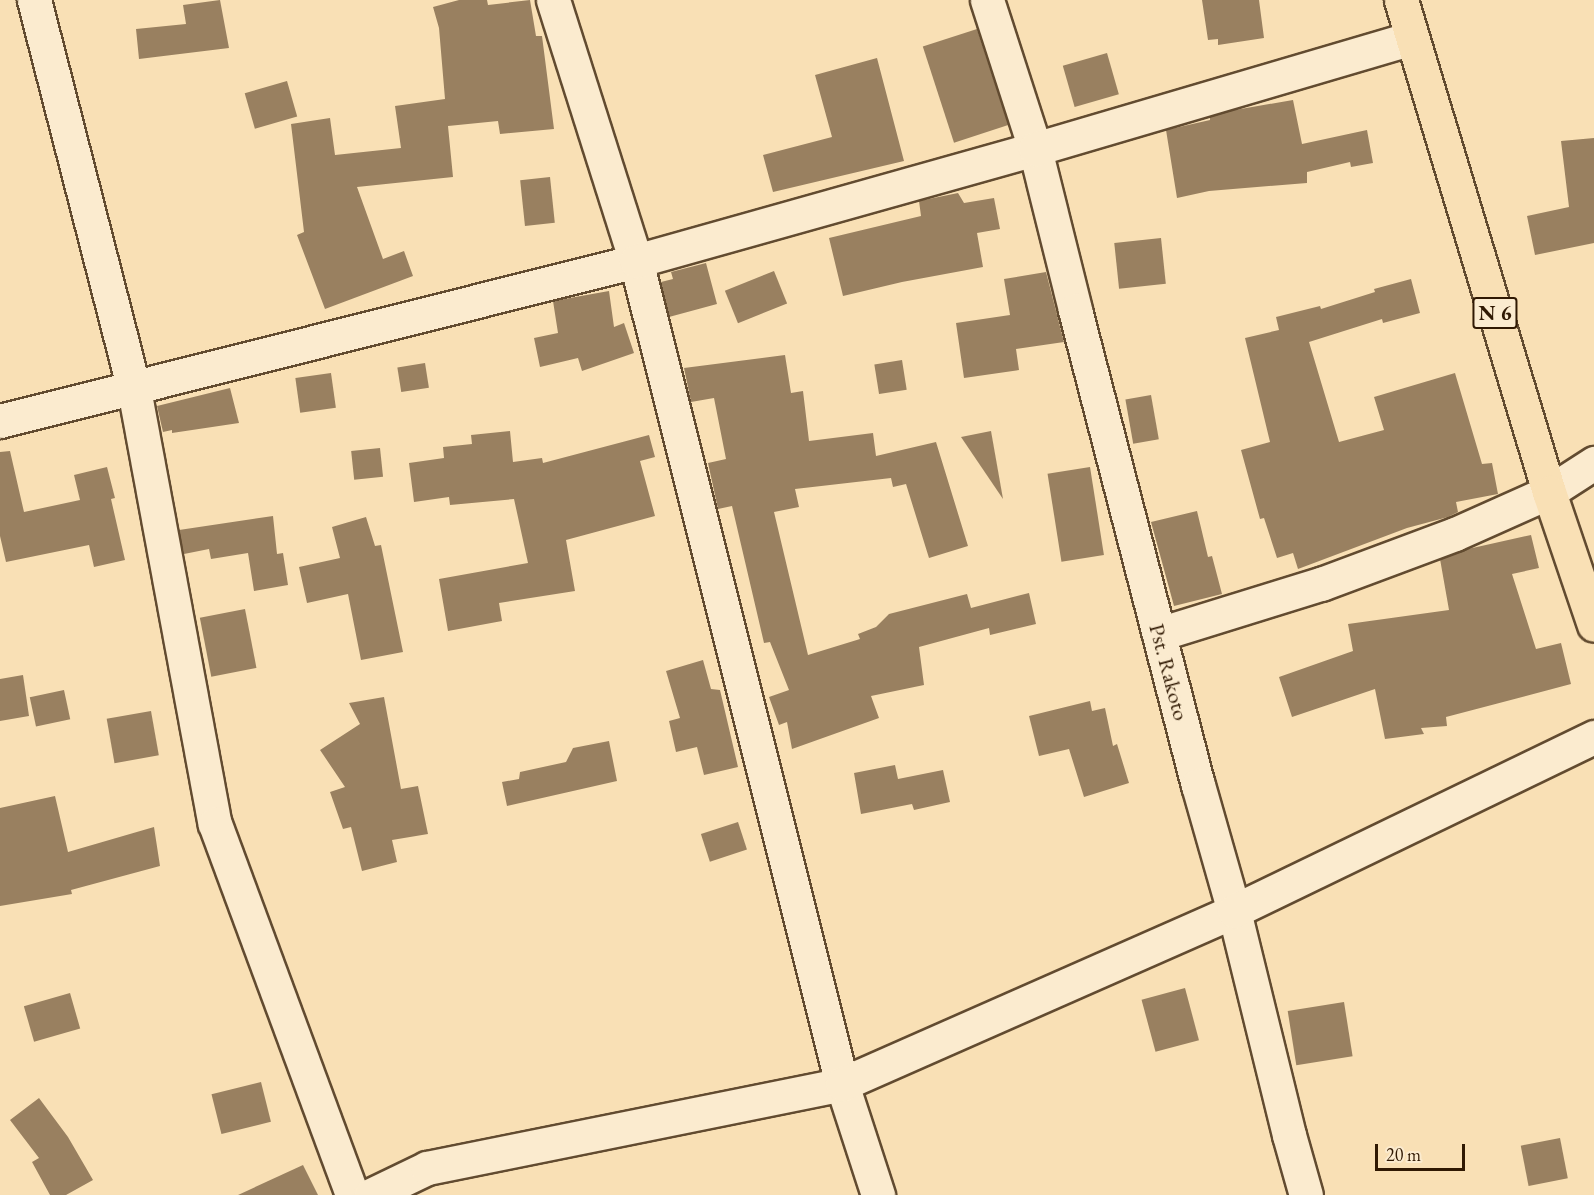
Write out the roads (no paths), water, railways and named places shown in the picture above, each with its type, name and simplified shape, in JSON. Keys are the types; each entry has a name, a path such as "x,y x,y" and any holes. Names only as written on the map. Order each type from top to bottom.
{"main road":[{"name":"N 6","path":"1401,0 1549,492 1594,625"}],"street":[{"path":"34,0 134,389 214,824 352,1195"},
{"path":"553,0 636,261 842,1084 878,1195"},
{"name":"Pst. Rakoto","path":"987,0 1035,149 1306,1195"},
{"path":"0,421 636,261 1035,149 1412,38"},
{"path":"1159,634 1322,584 1455,534 1549,492 1594,463"},
{"path":"371,1195 427,1168 842,1084 1234,911 1594,737"}]}
